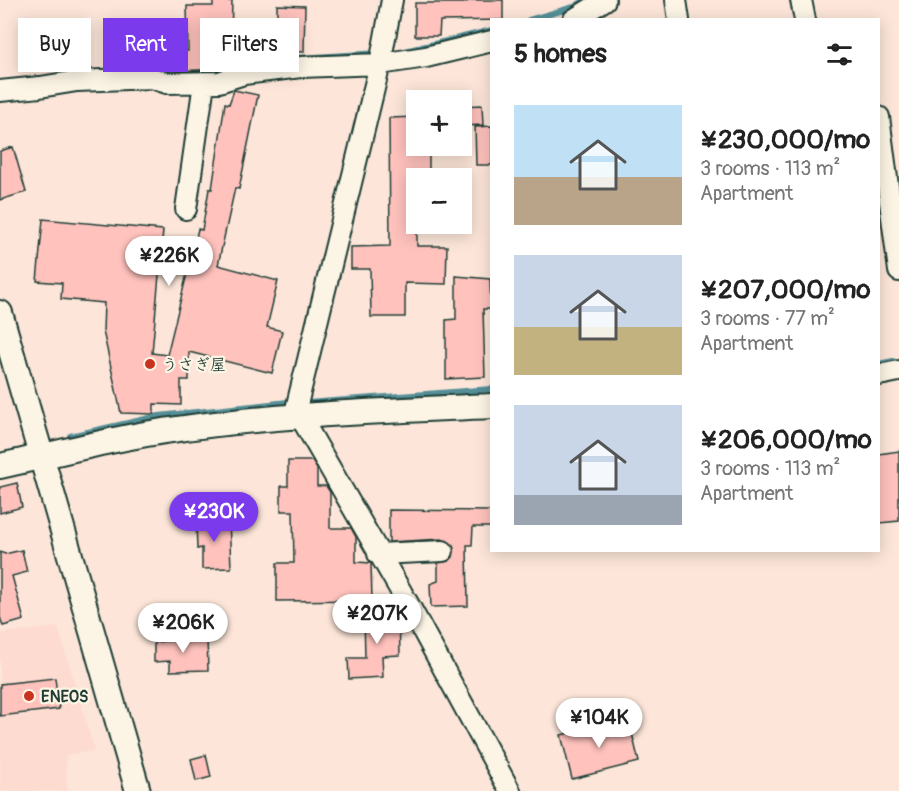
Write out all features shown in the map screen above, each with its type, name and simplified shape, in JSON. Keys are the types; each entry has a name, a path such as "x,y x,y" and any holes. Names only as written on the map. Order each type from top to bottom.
{"street":[{"path":"392,0 382,56 296,409 510,791"},
{"path":"576,18 605,0"},
{"path":"676,0 679,18"},
{"path":"801,0 805,18"},
{"path":"0,91 77,81 152,78 167,83 219,82 243,74 382,56 426,57 490,41"},
{"path":"186,209 204,83"},
{"path":"880,125 899,271"},
{"path":"0,313 138,791"},
{"path":"880,375 899,371"},
{"path":"0,466 175,429 298,416 490,406"},
{"path":"378,554 443,551"}],"shaded area":[{"path":"58,627 95,751 66,755 67,791 0,791 0,633"}],"building":[{"path":"471,0 503,0 503,18 440,21 439,36 415,36 415,3 464,3"},
{"path":"213,1 232,1 232,18 200,18 200,70 188,70 187,6 213,6"},
{"path":"277,5 305,6 304,52 299,52 299,18 277,18"},
{"path":"234,90 258,95 239,189 235,188 218,265 278,281 267,327 282,331 272,373 189,352 189,380 181,380 181,405 154,404 154,414 121,413 103,331 104,303 61,299 62,283 37,281 43,219 163,230 152,353 167,355 198,229 202,230 209,189 212,189 225,103 229,104"},
{"path":"482,105 483,125 472,126 472,106"},
{"path":"406,117 406,156 429,156 429,168 406,168 406,234 417,234 417,246 447,246 446,284 405,283 405,317 371,317 370,269 351,269 351,247 390,246 389,118"},
{"path":"490,126 490,165 476,165 475,127"},
{"path":"13,147 26,192 0,200 0,151"},
{"path":"456,276 490,279 490,309 483,309 485,377 446,379 446,320 456,319"},
{"path":"899,451 899,521 880,523 880,454"},
{"path":"288,461 312,461 317,469 317,486 326,486 330,492 330,528 351,528 356,537 356,562 371,563 372,600 277,601 277,563 294,563 293,511 281,511 281,486 288,486"},
{"path":"17,483 22,507 0,513 0,487"},
{"path":"389,510 490,511 490,527 473,527 472,545 467,545 468,606 431,607 430,584 438,581 438,563 449,561 453,557 453,545 442,539 389,542"},
{"path":"229,518 231,568 202,569 202,548 197,549 196,520"},
{"path":"22,550 27,572 12,576 24,620 3,626 0,617 0,552 5,554"},
{"path":"399,613 400,655 382,656 383,677 349,679 348,658 365,658 364,614"},
{"path":"207,638 208,670 170,671 170,661 154,662 154,642"},
{"name":"ENEOS","path":"55,678 59,709 0,716 0,684"},
{"path":"614,722 616,729 630,725 639,762 572,779 561,735"},
{"path":"206,755 211,777 196,781 191,759"}],"waterway":[{"path":"536,18 574,7 585,0"},
{"path":"405,51 490,30"},
{"path":"299,58 380,53"},
{"path":"165,72 177,74"},
{"path":"880,364 893,361"},
{"path":"307,403 490,389"},
{"path":"70,436 159,416 288,402"}],"place":[{"name":"うさぎ屋","path":"150,364"},
{"name":"ENEOS","path":"29,696"}]}
